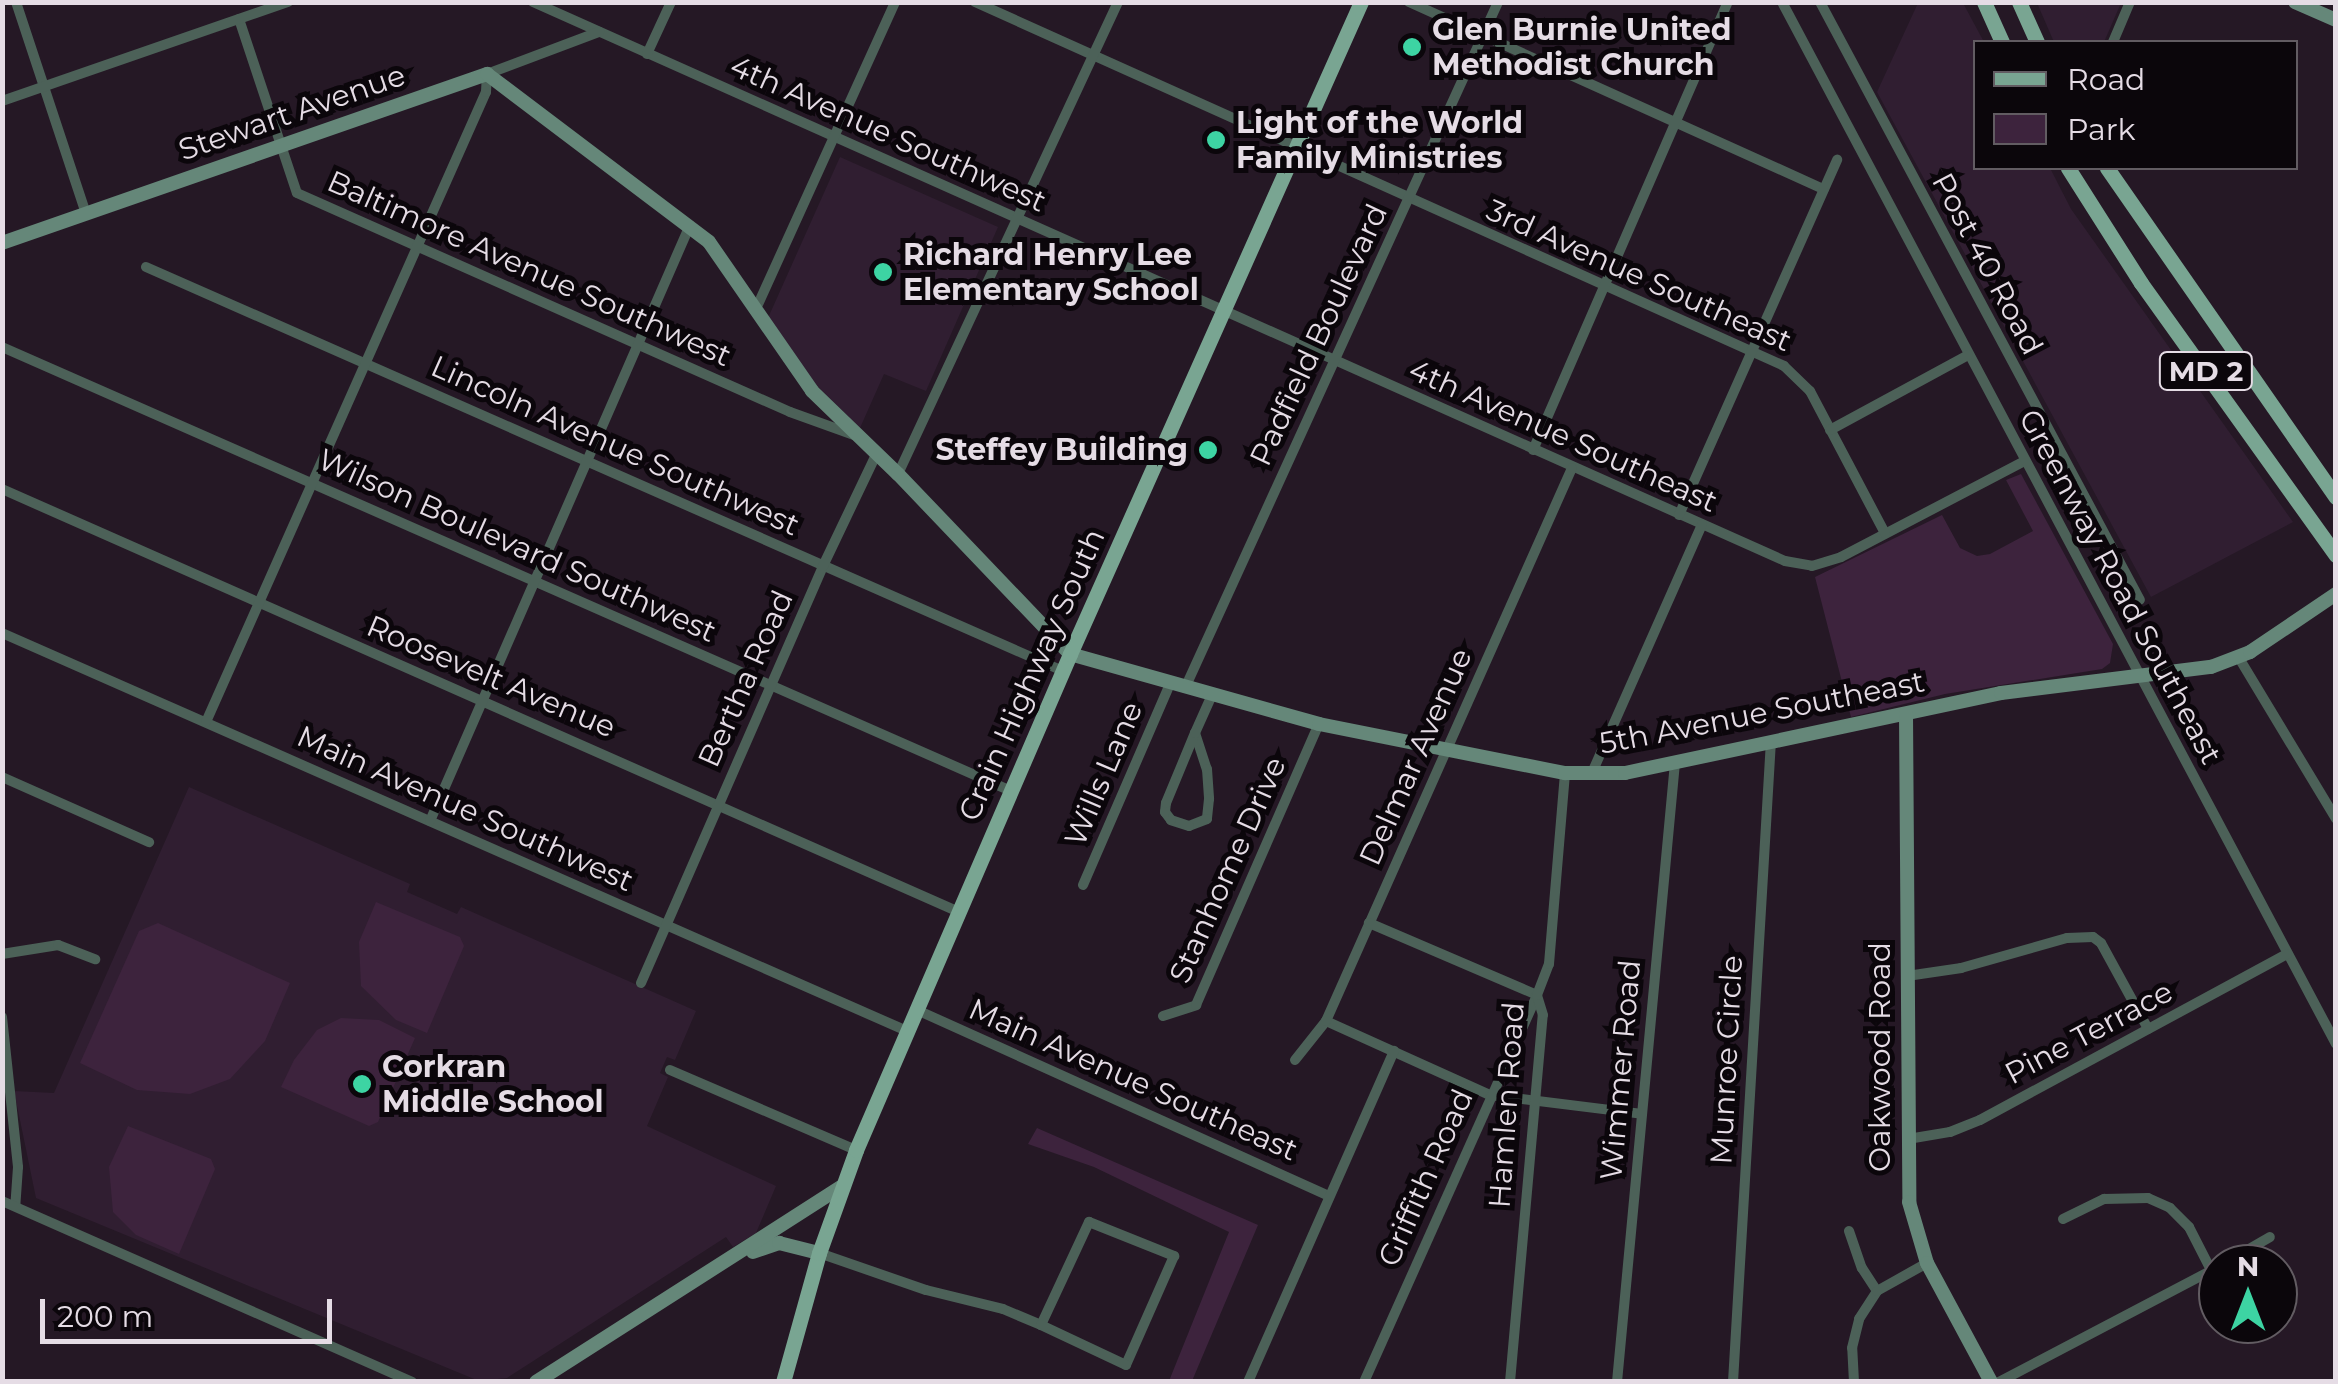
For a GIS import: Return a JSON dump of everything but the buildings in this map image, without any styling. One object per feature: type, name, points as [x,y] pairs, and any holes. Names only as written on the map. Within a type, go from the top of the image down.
[{"type":"main road","name":"Crain Highway South","points":[[783,1382],[841,1187],[856,1150],[1070,654],[1361,2]]},
{"type":"main road","points":[[1984,2],[2001,40]]},
{"type":"main road","points":[[2019,2],[2036,40]]},
{"type":"main road","name":"MD 2","points":[[2069,170],[2150,297],[2336,555]]},
{"type":"main road","name":"MD 2","points":[[2108,170],[2333,486]]},
{"type":"street","points":[[16,2],[86,214]]},
{"type":"street","points":[[2,102],[288,2]]},
{"type":"street","name":"4th Avenue Southwest","points":[[533,2],[1222,312]]},
{"type":"street","points":[[648,54],[671,2]]},
{"type":"street","points":[[755,311],[895,2]]},
{"type":"street","name":"3rd Avenue Southeast","points":[[975,2],[1784,366],[1802,381],[1885,533]]},
{"type":"street","points":[[898,474],[1118,2]]},
{"type":"street","points":[[1409,2],[1824,189]]},
{"type":"street","name":"Padfield Boulevard","points":[[1178,686],[1335,362],[1498,2]]},
{"type":"street","points":[[1533,450],[1728,2]]},
{"type":"street","name":"Greenway Road Southeast","points":[[1782,2],[2336,1044]]},
{"type":"street","name":"Post 40 Road","points":[[1820,2],[2140,600]]},
{"type":"street","points":[[2113,40],[2130,2]]},
{"type":"street","points":[[2296,2],[2336,20]]},
{"type":"street","name":"Baltimore Avenue Southwest","points":[[239,20],[296,193],[790,412],[855,436]]},
{"type":"street","name":"Stewart Avenue","points":[[2,243],[600,32]]},
{"type":"street","points":[[487,74],[690,225],[723,259],[790,365],[1070,654]]},
{"type":"street","points":[[206,722],[486,92],[487,74]]},
{"type":"street","points":[[1680,516],[1837,160]]},
{"type":"street","points":[[430,821],[690,225]]},
{"type":"street","name":"Lincoln Avenue Southwest","points":[[146,268],[1063,671]]},
{"type":"street","name":"4th Avenue Southeast","points":[[1222,312],[1775,558],[1806,566],[1841,557],[2024,461]]},
{"type":"street","name":"Wilson Boulevard Southwest","points":[[2,347],[1011,791]]},
{"type":"street","points":[[1830,430],[1968,355]]},
{"type":"street","name":"Bertha Road","points":[[641,983],[822,566],[876,455]]},
{"type":"street","name":"Delmar Avenue","points":[[1295,1060],[1326,1021],[1572,468]]},
{"type":"street","name":"Roosevelt Avenue","points":[[2,488],[959,912]]},
{"type":"street","points":[[1591,775],[1702,525]]},
{"type":"street","name":"5th Avenue Southeast","points":[[1070,654],[1319,724],[1565,774],[1591,775],[1675,762],[2016,691],[2200,669],[2240,658],[2336,594]]},
{"type":"street","name":"Main Avenue Southwest","points":[[2,632],[908,1031]]},
{"type":"street","points":[[2240,658],[2336,819]]},
{"type":"street","name":"Wills Lane","points":[[1083,884],[1178,686]]},
{"type":"street","points":[[1195,734],[1207,769],[1209,799],[1207,818],[1189,826],[1171,820],[1164,812],[1195,734],[1212,695]]},
{"type":"street","name":"Oakwood Road","points":[[1906,714],[1909,1202],[1927,1263],[1991,1382]]},
{"type":"street","name":"Stanhome Drive","points":[[1163,1016],[1196,1005],[1319,724]]},
{"type":"street","name":"Munroe Circle","points":[[1733,1382],[1771,741]]},
{"type":"street","name":"Wimmer Road","points":[[1617,1382],[1675,762]]},
{"type":"street","name":"Hamlen Road","points":[[1510,1382],[1543,1015],[1537,995],[1549,964],[1565,774]]},
{"type":"street","points":[[2,777],[149,842]]},
{"type":"street","points":[[1369,923],[1537,995]]},
{"type":"street","points":[[1907,976],[1961,968],[2068,938],[2093,936],[2148,1028]]},
{"type":"street","points":[[2,954],[58,945],[95,960]]},
{"type":"street","name":"Pine Terrace","points":[[1908,1139],[1950,1132],[1980,1120],[2288,954]]},
{"type":"street","name":"Griffith Road","points":[[1364,1382],[1537,995]]},
{"type":"street","name":"Main Avenue Southeast","points":[[917,1010],[1328,1196]]},
{"type":"street","points":[[2,1017],[18,1167],[15,1206]]},
{"type":"street","points":[[1326,1021],[1490,1095],[1642,1114]]},
{"type":"street","points":[[1248,1382],[1394,1051]]},
{"type":"street","points":[[670,1070],[856,1150]]},
{"type":"street","points":[[536,1382],[841,1187]]},
{"type":"street","points":[[2063,1218],[2104,1199],[2148,1198],[2170,1208],[2200,1244]]},
{"type":"street","points":[[2,1200],[412,1382]]},
{"type":"street","points":[[729,1261],[779,1244],[820,1254],[926,1290],[1004,1309],[1040,1326],[1126,1365],[1174,1256],[1089,1222],[1040,1326]]},
{"type":"street","points":[[1849,1230],[1862,1268],[1877,1292]]},
{"type":"street","points":[[2258,1244],[2270,1237]]},
{"type":"street","points":[[1854,1382],[1852,1348],[1859,1318],[1877,1292],[1927,1263]]},
{"type":"street","points":[[1999,1382],[2198,1277]]},
{"type":"shaded area","points":[[1918,3],[1963,3],[1983,40],[1973,40],[1973,170],[2051,170],[2071,209],[2293,522],[2151,597],[1877,92]]},
{"type":"shaded area","points":[[2037,3],[2121,3],[2105,40],[2053,40]]},
{"type":"shaded area","name":"Richard Henry Lee Elementary School","points":[[840,157],[998,227],[926,391],[884,374],[860,428],[803,372],[768,318]]},
{"type":"shaded area","name":"Corkran Middle School","points":[[189,787],[410,884],[407,892],[457,914],[461,907],[696,1011],[675,1060],[667,1057],[660,1073],[668,1077],[647,1126],[776,1186],[756,1233],[733,1247],[726,1237],[507,1378],[479,1381],[36,1198],[14,1091],[54,1093]]},
{"type":"green space","points":[[2021,474],[2113,644],[2110,663],[2102,669],[1945,694],[1851,717],[1815,577],[1942,515],[1960,548],[1977,556],[1990,554],[2033,531],[2006,480]]},
{"type":"green space","points":[[376,902],[460,937],[464,946],[427,1033],[396,1020],[361,986],[359,942]]},
{"type":"green space","points":[[158,923],[290,983],[265,1041],[230,1079],[190,1094],[137,1090],[80,1063],[139,931]]},
{"type":"green space","points":[[341,1018],[379,1020],[415,1038],[378,1122],[369,1126],[281,1087],[294,1060],[317,1030]]},
{"type":"green space","points":[[128,1126],[211,1159],[215,1169],[179,1254],[136,1235],[113,1212],[109,1167]]},
{"type":"green space","points":[[1037,1128],[1258,1225],[1192,1381],[1169,1381],[1229,1232],[1094,1167],[1028,1144]]},
{"type":"place","name":"Glen Burnie United Methodist Church","points":[[1412,47]]},
{"type":"place","name":"Light of the World Family Ministries","points":[[1216,140]]},
{"type":"place","name":"Richard Henry Lee Elementary School","points":[[883,272]]},
{"type":"place","name":"Steffey Building","points":[[1208,450]]},
{"type":"place","name":"Corkran Middle School","points":[[362,1084]]}]
